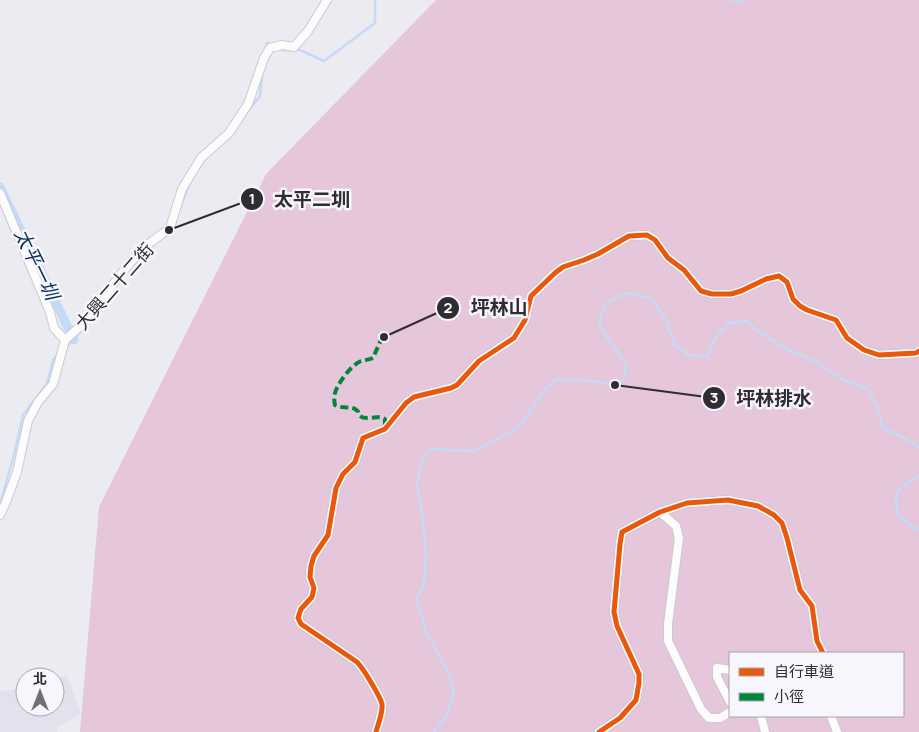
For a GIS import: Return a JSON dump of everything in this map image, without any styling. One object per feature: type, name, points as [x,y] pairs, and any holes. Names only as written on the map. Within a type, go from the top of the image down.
[{"type":"street","name":"大興二十二街","points":[[65,340],[87,320],[120,275],[143,248],[170,228],[182,189],[201,158],[229,133],[248,104],[264,58],[270,48],[282,45],[294,47],[308,31],[327,0]]},
{"type":"street","points":[[0,193],[50,312],[54,328],[65,340],[53,384],[38,402],[28,421],[16,472],[0,514]]},
{"type":"street","points":[[376,732],[382,712],[382,703],[363,668],[301,624],[298,618],[301,609],[312,597],[314,588],[310,577],[310,566],[314,556],[328,535],[336,488],[343,474],[355,462],[363,438],[384,429],[406,403],[414,397],[458,385],[479,361],[514,338],[525,320],[530,296],[563,267],[598,254],[629,236],[647,234],[655,240],[668,258],[684,270],[701,290],[712,294],[731,294],[766,279],[779,276],[787,282],[793,299],[800,306],[836,320],[847,338],[864,350],[879,355],[916,353],[919,351]]},
{"type":"street","points":[[599,732],[620,718],[636,700],[639,682],[639,674],[617,626],[614,612],[622,532],[660,512],[687,503],[728,500],[758,506],[774,514],[782,523],[800,590],[812,606],[817,641],[822,652]]},
{"type":"street","points":[[660,512],[676,526],[679,538],[668,624],[668,641],[701,709],[709,718],[720,718],[729,713]]},
{"type":"street","points":[[729,670],[717,668],[717,677],[729,700]]},
{"type":"street","points":[[761,717],[765,732]]},
{"type":"street","points":[[831,717],[837,732]]},
{"type":"shaded area","points":[[436,0],[919,0],[919,732],[80,732],[99,507],[266,174]]},
{"type":"shaded area","points":[[67,675],[81,714],[57,727],[57,732],[0,732],[0,691],[15,689],[15,717],[65,717],[65,676]]},
{"type":"waterway","points":[[278,48],[283,50],[300,50],[324,61],[375,23],[375,0]]},
{"type":"waterway","points":[[732,0],[742,2]]},
{"type":"waterway","points":[[267,48],[267,43],[273,45]]},
{"type":"waterway","points":[[245,115],[260,96],[264,69]]},
{"type":"waterway","points":[[180,208],[192,178]]},
{"type":"waterway","name":"太平一圳","points":[[0,187],[74,340]]},
{"type":"waterway","points":[[130,269],[154,244]]},
{"type":"waterway","points":[[434,732],[447,715],[454,693],[449,675],[426,631],[417,599],[424,583],[426,556],[417,483],[423,459],[432,449],[474,451],[519,427],[545,389],[556,379],[615,385],[624,379],[626,366],[606,336],[599,321],[606,303],[628,293],[650,298],[665,318],[675,345],[689,355],[707,357],[716,337],[729,323],[746,321],[783,347],[819,363],[843,380],[868,389],[877,407],[883,428],[919,447]]},
{"type":"waterway","name":"太平一圳","points":[[65,348],[83,328]]},
{"type":"waterway","points":[[0,504],[23,415],[47,384],[53,360],[58,355]]},
{"type":"waterway","points":[[919,476],[911,480],[896,493],[897,515],[919,529]]},
{"type":"marked path","points":[[384,337],[373,358],[357,363],[345,375],[335,393],[334,399],[335,405],[355,409],[362,417],[380,417],[385,419],[385,429]]},
{"type":"cycle path","points":[[376,732],[382,704],[363,670],[357,662],[301,624],[298,618],[301,609],[312,597],[314,588],[310,577],[311,566],[314,556],[328,535],[336,488],[343,474],[355,462],[363,438],[385,429],[406,403],[414,397],[457,385],[479,361],[514,338],[525,320],[531,296],[563,267],[598,254],[629,236],[647,235],[655,240],[668,258],[684,270],[701,291],[712,294],[731,294],[766,279],[779,276],[787,282],[793,299],[800,306],[836,320],[847,338],[864,350],[879,355],[916,353],[919,351]]},
{"type":"cycle path","points":[[599,732],[620,718],[636,700],[639,683],[639,674],[617,626],[614,612],[622,532],[660,512],[687,503],[728,500],[758,506],[774,515],[782,523],[800,590],[812,606],[817,641],[822,652]]},
{"type":"place","name":"太平二圳","points":[[169,230]]},
{"type":"place","name":"坪林山","points":[[384,337]]},
{"type":"place","name":"坪林排水","points":[[615,385]]}]
